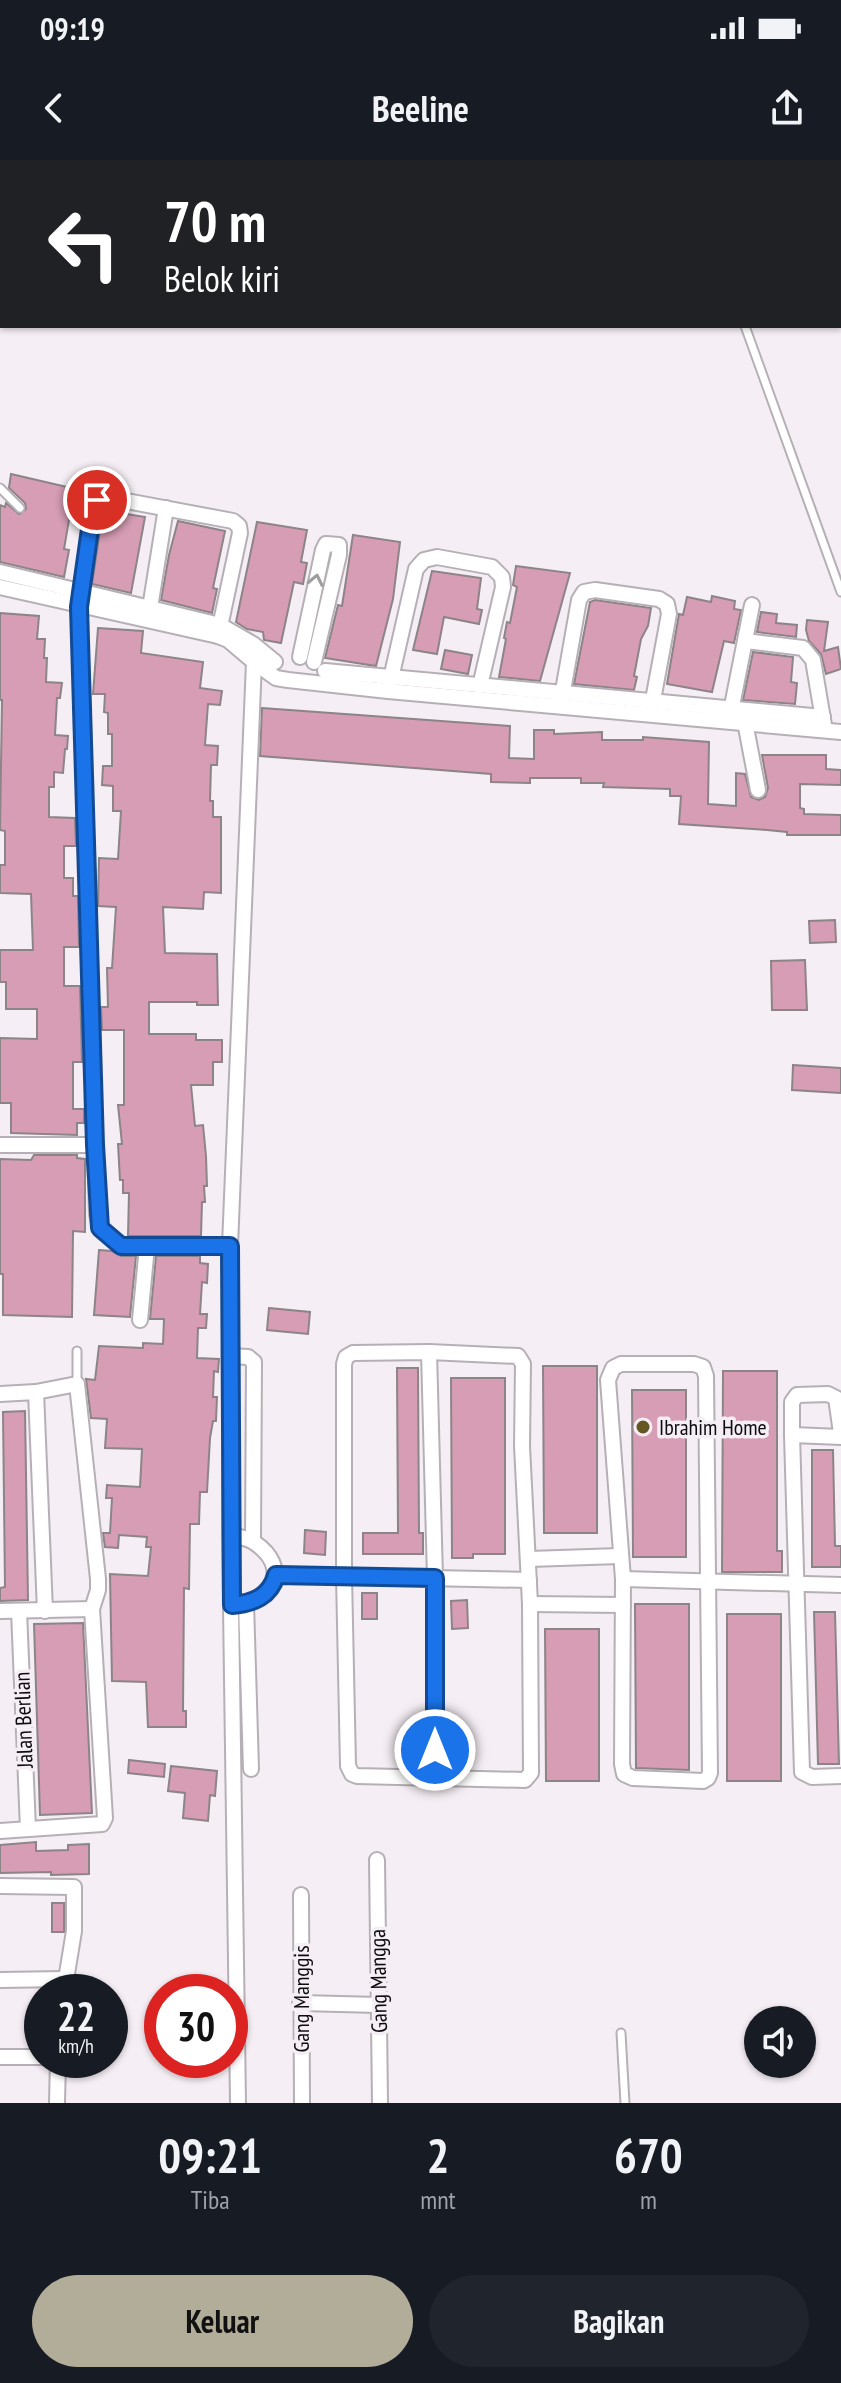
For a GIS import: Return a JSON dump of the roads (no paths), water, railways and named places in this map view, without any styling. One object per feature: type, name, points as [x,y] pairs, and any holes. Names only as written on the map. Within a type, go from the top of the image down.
[{"type":"street","points":[[219,630],[239,526],[233,521],[166,508],[105,497],[97,500],[93,508],[80,600],[100,1228],[121,1246],[230,1246]]},
{"type":"street","points":[[150,608],[166,508]]},
{"type":"street","points":[[300,657],[323,550],[326,544],[334,543],[339,545],[339,555],[323,673]]},
{"type":"street","points":[[390,685],[416,569],[424,560],[437,557],[492,567],[502,577],[503,587],[480,686]]},
{"type":"street","points":[[0,572],[80,600],[219,630]]},
{"type":"street","points":[[0,587],[150,608],[219,630],[228,640],[265,665],[276,678],[323,673],[390,685],[824,723],[841,732]]},
{"type":"street","points":[[561,700],[579,600],[584,592],[595,590],[659,599],[667,604],[669,614],[653,700]]},
{"type":"street","points":[[730,714],[752,605]]},
{"type":"street","points":[[746,641],[803,648],[809,653],[813,660],[824,723]]},
{"type":"street","points":[[265,665],[300,657],[323,673]]},
{"type":"street","points":[[251,1769],[239,1604],[230,1535],[230,1246],[265,665]]},
{"type":"street","points":[[390,685],[480,686],[561,700],[653,700],[730,714],[745,722],[824,723]]},
{"type":"street","points":[[745,722],[758,790]]},
{"type":"street","points":[[0,1145],[95,1145]]},
{"type":"street","points":[[140,1320],[147,1246]]},
{"type":"street","points":[[429,1352],[436,1778]]},
{"type":"street","points":[[429,1352],[518,1356],[523,1364],[522,1446],[529,1559],[529,1778],[352,1774],[348,1766],[344,1576],[346,1357],[353,1353],[429,1352]]},
{"type":"street","points":[[230,1356],[248,1357],[254,1362],[253,1541]]},
{"type":"street","points":[[621,1364],[694,1364],[703,1367],[706,1376],[710,1773],[703,1781],[633,1778],[624,1774],[623,1579],[620,1556],[608,1380],[613,1368],[621,1364]]},
{"type":"street","points":[[0,1394],[36,1392],[77,1384],[98,1579],[92,1609],[105,1822],[0,1831]]},
{"type":"street","points":[[36,1392],[45,1611]]},
{"type":"street","points":[[792,1435],[841,1435],[836,1398],[828,1394],[797,1395],[792,1402],[792,1435],[802,1772],[812,1777],[841,1776]]},
{"type":"street","points":[[230,1535],[253,1541],[267,1554],[276,1575],[263,1597],[239,1604]]},
{"type":"street","points":[[529,1559],[620,1556]]},
{"type":"street","points":[[276,1575],[529,1580]]},
{"type":"street","points":[[623,1579],[841,1585]]},
{"type":"street","points":[[238,2103],[239,1604]]},
{"type":"street","points":[[530,1604],[623,1605]]},
{"type":"street","points":[[0,1611],[92,1609]]},
{"type":"street","name":"Jalan Berlian","points":[[19,1611],[28,1829]]},
{"type":"street","name":"Gang Mangga","points":[[377,1860],[380,2103]]},
{"type":"street","points":[[0,1886],[74,1887],[74,1931],[67,1974]]},
{"type":"street","name":"Gang Manggis","points":[[301,1895],[302,2103]]},
{"type":"street","points":[[0,1980],[24,1982]]},
{"type":"street","points":[[300,2003],[379,2005]]},
{"type":"street","points":[[0,2057],[24,2057]]},
{"type":"street","points":[[57,2103],[58,2078]]},
{"type":"lane","points":[[746,328],[841,592]]},
{"type":"lane","points":[[0,488],[20,508]]},
{"type":"lane","points":[[77,1351],[77,1384]]},
{"type":"lane","points":[[621,2033],[625,2103]]},
{"type":"place","name":"Ibrahim Home","points":[[643,1427]]}]
